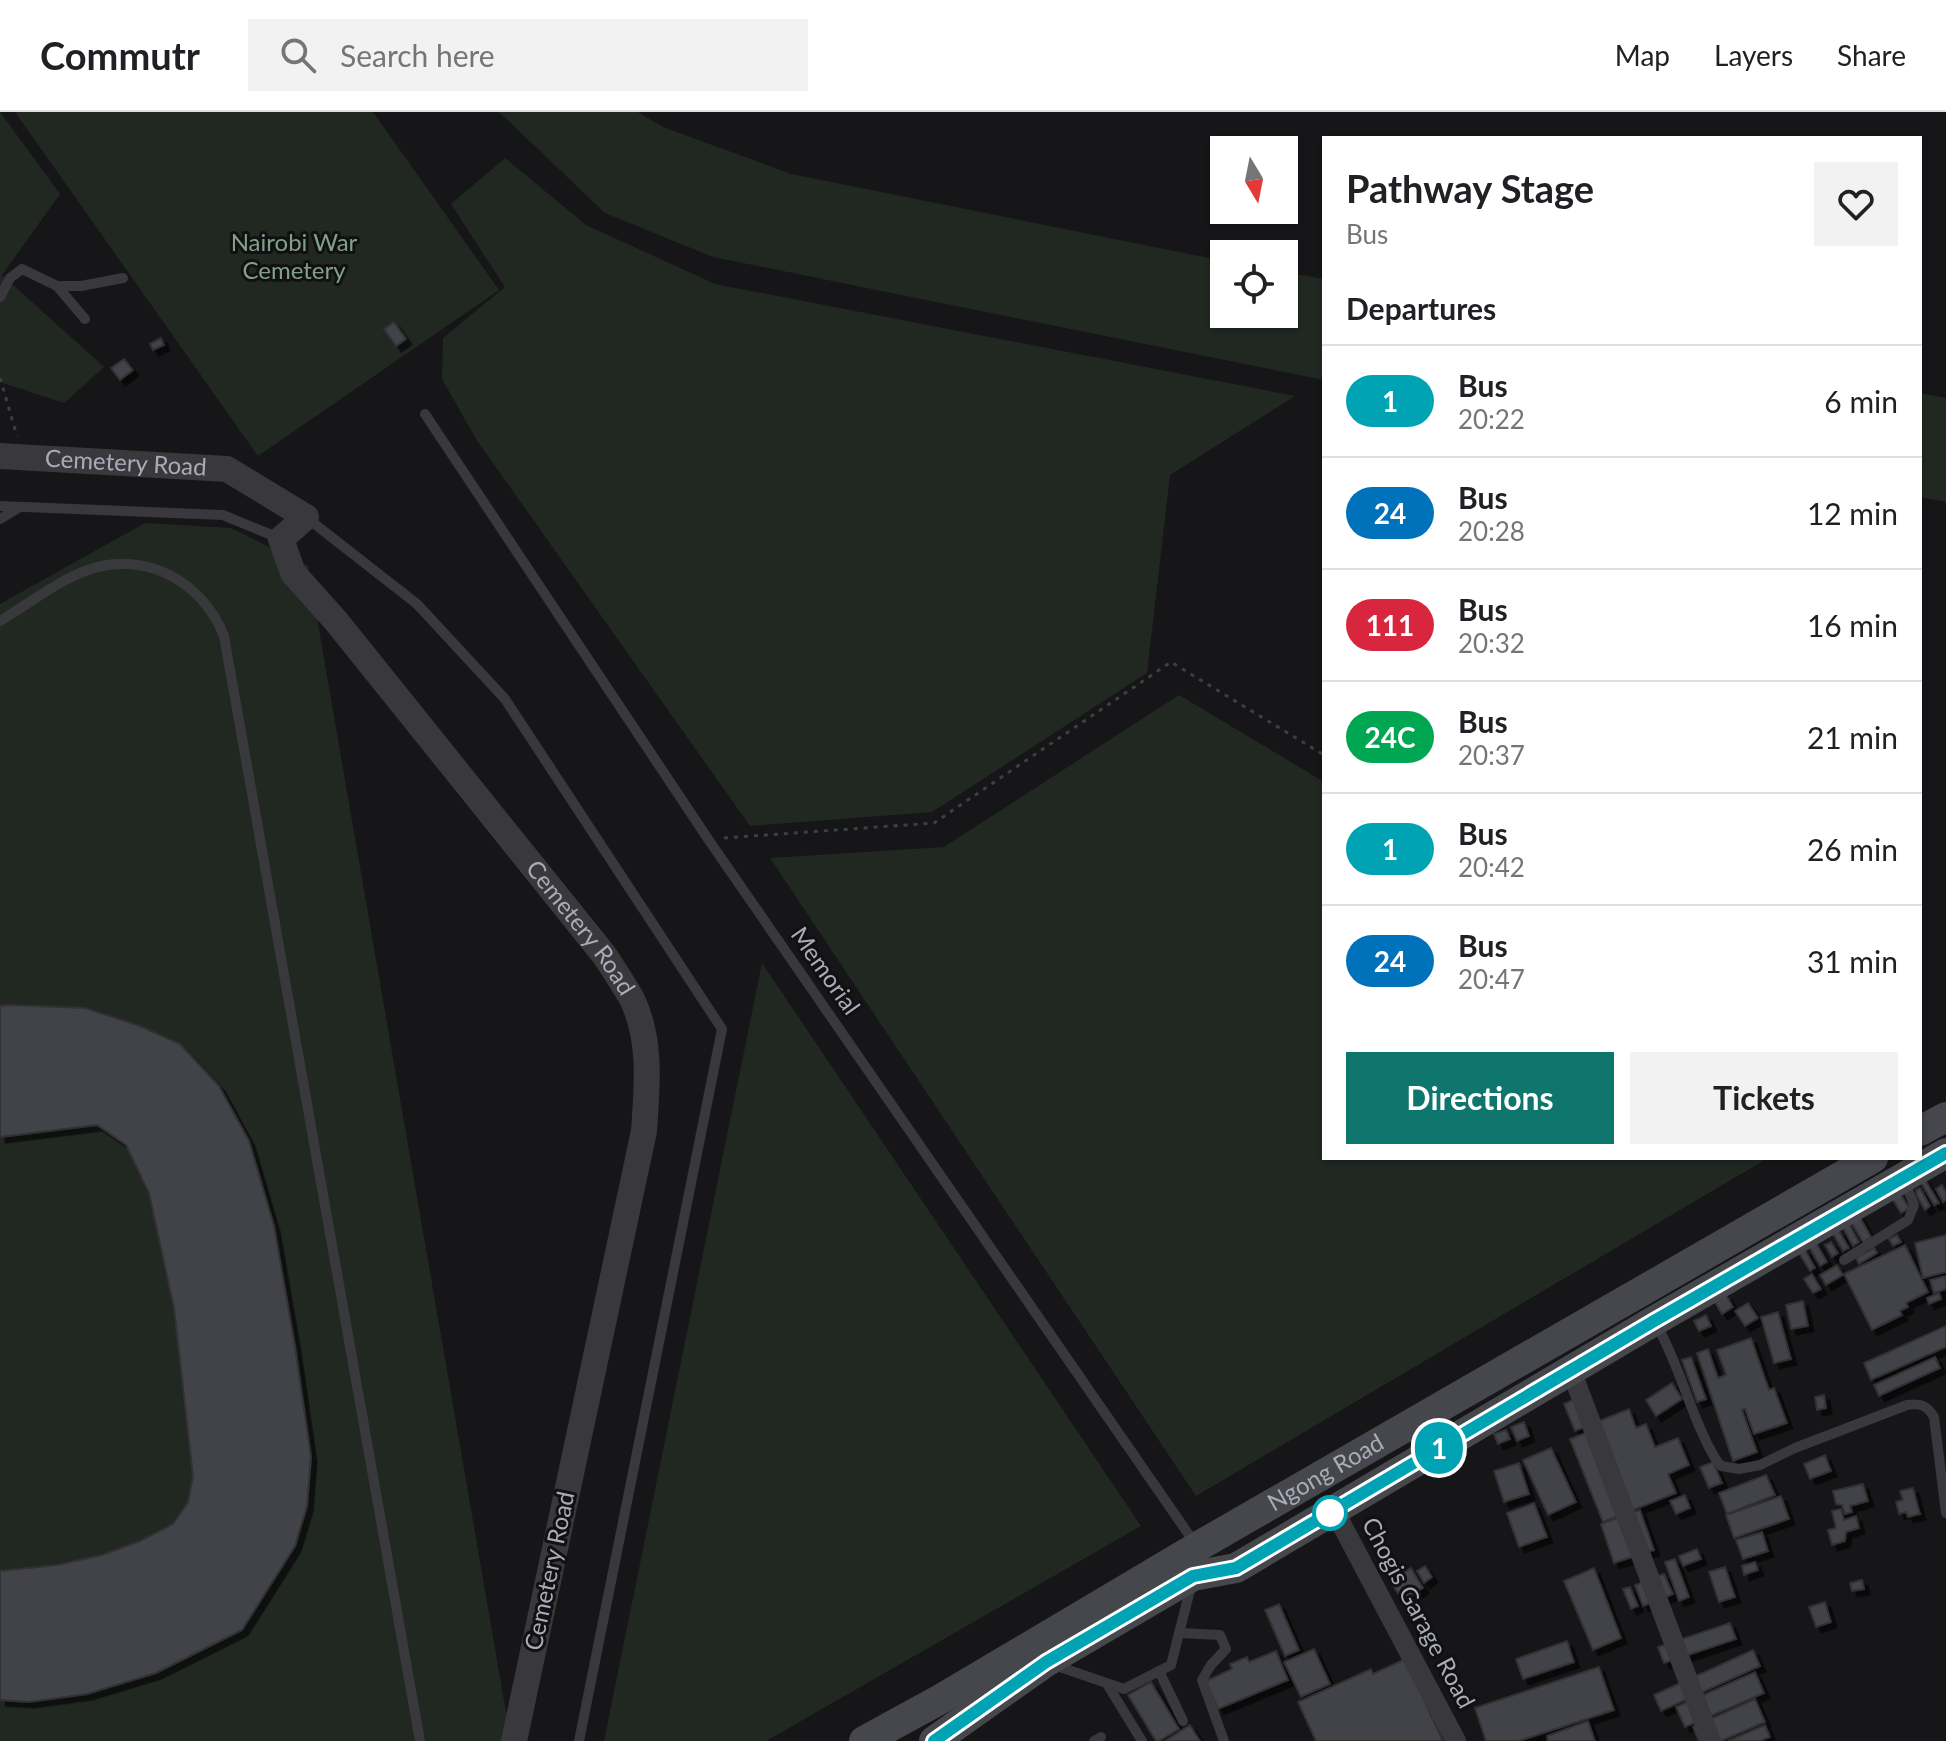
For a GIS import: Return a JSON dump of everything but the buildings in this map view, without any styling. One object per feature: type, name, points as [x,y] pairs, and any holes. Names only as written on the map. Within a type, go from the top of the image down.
[{"type":"main road","points":[[1922,1130],[1946,1117]]},
{"type":"main road","name":"Ngong Road","points":[[934,1741],[1195,1561],[1236,1568],[1946,1153]]},
{"type":"main road","name":"Ngong Road","points":[[864,1741],[1195,1561],[1870,1160]]},
{"type":"street","name":"Cemetery Road","points":[[12,456],[227,469],[306,517]]},
{"type":"street","points":[[281,539],[306,517]]},
{"type":"street","name":"Cemetery Road","points":[[281,539],[293,573],[336,621],[605,956],[633,1001],[649,1065],[644,1131],[514,1741]]},
{"type":"street","points":[[1571,1370],[1711,1741]]},
{"type":"street","name":"Chogis Garage Road","points":[[1334,1510],[1456,1741]]},
{"type":"lane","points":[[0,297],[10,278],[22,269],[57,286],[85,319]]},
{"type":"lane","points":[[57,286],[81,286],[123,278]]},
{"type":"lane","name":"Memorial","points":[[425,414],[1195,1561]]},
{"type":"lane","points":[[0,506],[223,515],[281,539]]},
{"type":"lane","points":[[0,519],[22,506]]},
{"type":"lane","points":[[306,517],[417,604],[505,699],[722,1029],[579,1741]]},
{"type":"lane","points":[[0,621],[84,571],[129,565],[167,572],[189,586],[216,617],[224,636],[420,1741]]},
{"type":"lane","points":[[1844,1260],[1908,1220],[1914,1205],[1903,1178]]},
{"type":"lane","points":[[1654,1321],[1670,1347],[1685,1393],[1721,1466],[1739,1469],[1760,1465],[1823,1437],[1918,1403],[1928,1408],[1934,1417],[1946,1513]]},
{"type":"lane","points":[[1046,1662],[1124,1689],[1171,1665],[1195,1561]]},
{"type":"lane","points":[[1179,1633],[1220,1635],[1226,1649],[1202,1680],[1224,1741]]},
{"type":"lane","points":[[1159,1671],[1183,1721]]},
{"type":"lane","points":[[1107,1684],[1142,1741]]},
{"type":"path","points":[[0,378],[12,456]]},
{"type":"path","points":[[708,839],[934,823],[1171,662],[1322,754]]},
{"type":"green space","points":[[0,112],[60,194],[2,275],[104,367],[64,403],[0,382]]},
{"type":"green space","name":"Nairobi War Cemetery","points":[[15,112],[373,112],[499,290],[258,456]]},
{"type":"green space","points":[[499,112],[638,112],[663,127],[791,174],[1210,258],[1210,328],[1298,328],[1298,274],[1322,279],[1322,380],[713,257],[605,213]]},
{"type":"green space","points":[[505,158],[586,225],[715,284],[1295,396],[1170,475],[1147,673],[932,812],[750,826],[476,439],[442,379],[443,338],[505,287],[451,204]]},
{"type":"green space","points":[[1922,393],[1946,398],[1946,502],[1922,497]]},
{"type":"green space","points":[[145,523],[231,528],[308,566],[511,1741],[0,1741],[0,604]]},
{"type":"green space","points":[[1179,695],[1322,781],[1322,1160],[1765,1160],[1196,1496],[770,858],[944,847]]},
{"type":"green space","points":[[762,963],[1141,1526],[766,1741],[604,1741]]},
{"type":"bus line","name":"1","points":[[934,1741],[1046,1662],[1193,1576],[1236,1568],[1946,1153]]}]
